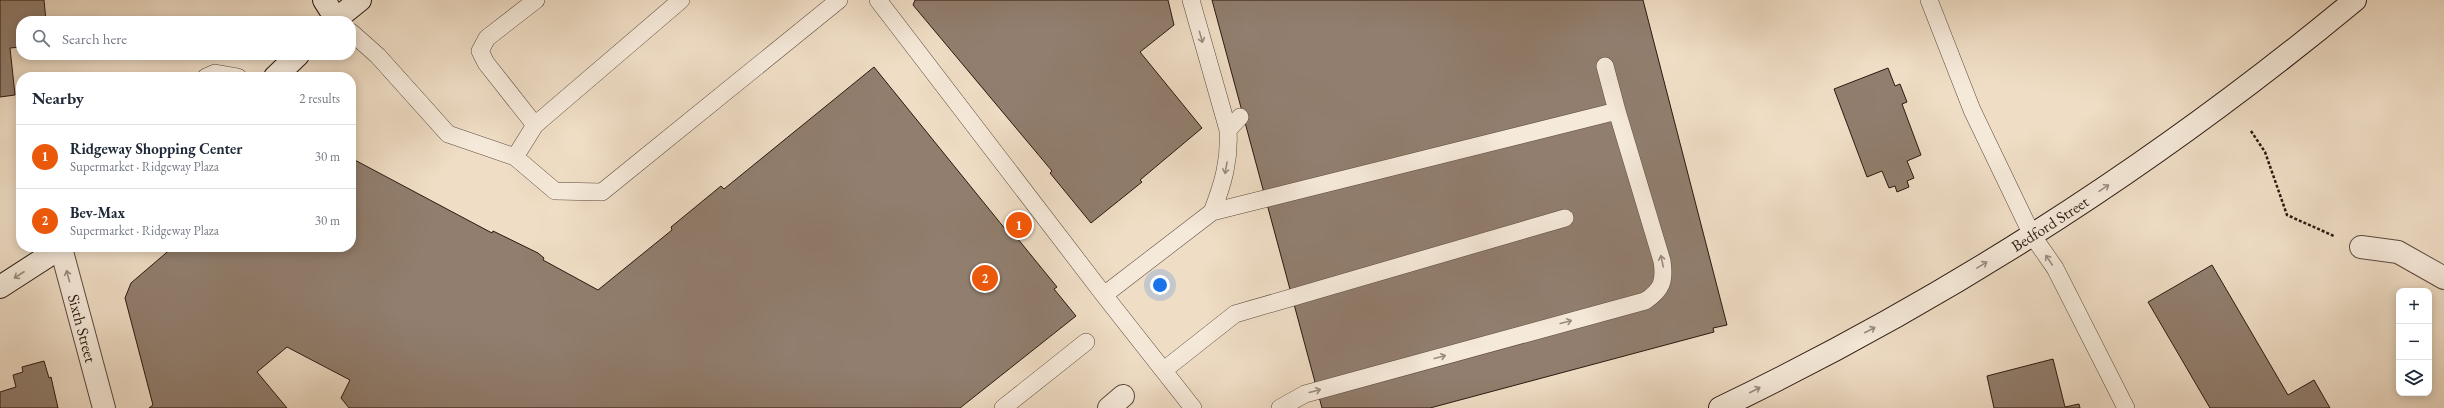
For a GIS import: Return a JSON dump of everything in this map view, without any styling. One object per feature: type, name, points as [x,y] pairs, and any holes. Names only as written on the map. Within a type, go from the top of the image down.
[{"type":"main road","points":[[324,0],[335,16]]},
{"type":"main road","points":[[346,16],[360,0]]},
{"type":"main road","name":"Bedford Street","points":[[1721,408],[1888,321],[2032,235],[2133,168],[2241,89],[2355,0]]},
{"type":"main road","points":[[280,72],[293,60]]},
{"type":"main road","points":[[2360,247],[2398,252],[2444,278]]},
{"type":"main road","points":[[0,287],[56,252]]},
{"type":"main road","name":"Sixth Street","points":[[63,252],[104,408]]},
{"type":"lane","points":[[535,125],[486,63],[480,51],[487,38],[536,0]]},
{"type":"lane","points":[[515,157],[535,125],[681,0]]},
{"type":"lane","points":[[356,37],[378,56],[448,134],[515,157],[555,191],[602,192],[839,0]]},
{"type":"lane","points":[[878,0],[1104,295],[1193,408]]},
{"type":"lane","points":[[1191,0],[1228,130],[1229,151],[1224,182],[1212,212]]},
{"type":"lane","points":[[1929,0],[1972,110],[2032,235],[2064,287],[2126,408]]},
{"type":"lane","points":[[1280,408],[1305,394],[1645,301],[1655,294],[1664,277],[1662,261],[1605,66]]},
{"type":"lane","points":[[1104,295],[1212,212],[1617,111]]},
{"type":"lane","points":[[1228,130],[1240,117]]},
{"type":"lane","points":[[1164,370],[1235,314],[1565,218]]},
{"type":"lane","points":[[1003,408],[1086,342]]},
{"type":"path","points":[[2251,131],[2265,152],[2287,215],[2360,247]]},
{"type":"building","points":[[0,0],[44,0],[46,16],[16,16],[16,47],[10,48],[15,95],[0,97]]},
{"type":"building","points":[[915,0],[1168,0],[1174,25],[1140,52],[1202,128],[1140,180],[1142,182],[1091,223],[1050,173],[1052,171],[913,5]]},
{"type":"building","points":[[1212,0],[1643,0],[1727,325],[1713,328],[1714,332],[1430,408],[1322,408]]},
{"type":"building","points":[[874,67],[1010,235],[1013,233],[1057,287],[1054,289],[1076,316],[960,408],[349,408],[341,398],[350,380],[287,347],[257,372],[287,408],[149,408],[153,405],[125,298],[131,283],[167,252],[356,252],[356,161],[492,233],[493,231],[538,253],[544,258],[543,260],[598,290],[672,230],[671,227],[721,186],[724,189]]},
{"type":"building","points":[[1888,68],[1895,86],[1900,84],[1907,102],[1902,104],[1921,155],[1907,161],[1914,178],[1907,181],[1909,187],[1897,192],[1895,186],[1889,188],[1882,171],[1867,177],[1834,89]]},
{"type":"building","points":[[2212,265],[2288,395],[2314,380],[2330,408],[2210,408],[2148,302]]},
{"type":"building","points":[[2053,359],[2065,407],[2079,404],[2080,408],[1994,408],[1987,376]]},
{"type":"building","points":[[44,361],[49,378],[51,377],[58,408],[0,408],[0,392],[16,387],[13,375],[23,372],[22,367]]},
{"type":"place","name":"Ridgeway Shopping Center","points":[[1019,225]]},
{"type":"place","name":"Bev-Max","points":[[985,278]]}]
